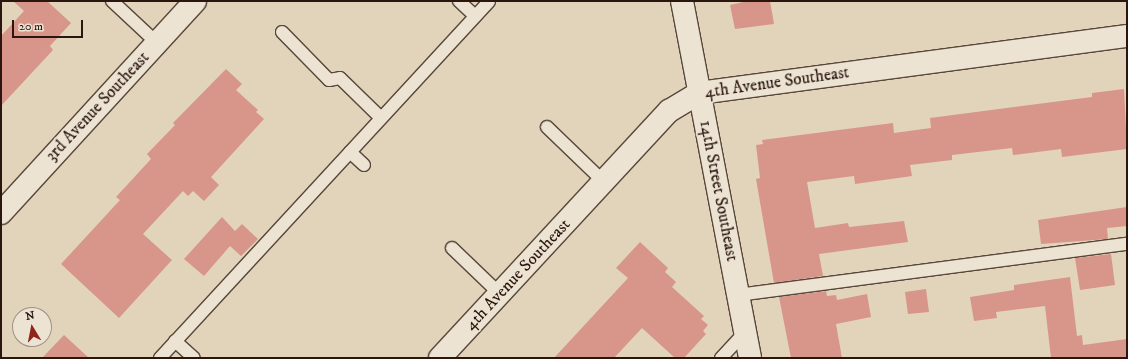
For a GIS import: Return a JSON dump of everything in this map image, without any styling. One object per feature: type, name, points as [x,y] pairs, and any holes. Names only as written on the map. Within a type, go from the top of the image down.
[{"type":"street","name":"3rd Avenue Southeast","points":[[1,213],[196,1]]},
{"type":"street","name":"14th Street Southeast","points":[[682,1],[750,358]]},
{"type":"street","name":"4th Avenue Southeast","points":[[440,358],[669,111],[699,93],[1127,36]]},
{"type":"lane","points":[[112,1],[157,43]]},
{"type":"lane","points":[[459,1],[475,16]]},
{"type":"lane","points":[[160,358],[350,152],[380,117],[489,1]]},
{"type":"lane","points":[[282,32],[329,80],[340,78],[380,117]]},
{"type":"lane","points":[[547,126],[604,182]]},
{"type":"lane","points":[[350,152],[364,165]]},
{"type":"lane","points":[[738,295],[1127,244]]},
{"type":"lane","points":[[452,248],[500,294]]},
{"type":"lane","points":[[721,358],[745,332]]},
{"type":"lane","points":[[175,341],[194,358]]},
{"type":"building","points":[[13,1],[47,1],[71,23],[50,46],[53,50],[1,106],[1,36],[24,11]]},
{"type":"building","points":[[748,1],[770,1],[774,24],[735,29],[730,5]]},
{"type":"building","points":[[226,69],[242,84],[236,90],[258,110],[256,112],[264,119],[211,177],[219,185],[204,201],[193,191],[188,196],[183,191],[143,234],[172,260],[119,318],[61,264],[120,200],[116,197],[151,159],[147,154],[175,125],[173,123]]},
{"type":"building","points":[[1124,89],[1127,149],[1062,157],[1061,149],[1013,155],[1012,148],[952,155],[952,160],[910,165],[912,176],[855,184],[854,176],[807,182],[815,228],[848,223],[849,227],[904,221],[908,242],[819,254],[823,276],[774,283],[756,179],[760,178],[756,145],[763,144],[762,140],[893,123],[894,133],[931,128],[930,118],[1092,97],[1092,93]]},
{"type":"building","points":[[1127,207],[1127,226],[1107,228],[1108,239],[1041,244],[1038,220]]},
{"type":"building","points":[[222,217],[235,231],[242,224],[258,239],[241,256],[230,246],[204,276],[184,259]]},
{"type":"building","points":[[640,242],[668,268],[665,272],[676,282],[672,287],[704,316],[701,319],[708,325],[703,331],[706,334],[684,358],[675,358],[642,328],[614,358],[554,358],[628,278],[616,268]]},
{"type":"building","points":[[1111,254],[1115,285],[1080,290],[1075,258]]},
{"type":"building","points":[[1070,277],[1077,336],[1082,335],[1083,345],[1127,339],[1127,358],[1051,358],[1045,306],[996,312],[997,318],[974,321],[970,297],[1014,290],[1014,285]]},
{"type":"building","points":[[926,289],[929,312],[908,314],[905,292]]},
{"type":"building","points":[[826,291],[827,296],[836,295],[837,300],[867,294],[871,317],[836,324],[842,358],[791,358],[779,297]]},
{"type":"building","points":[[64,335],[89,358],[42,358]]}]
